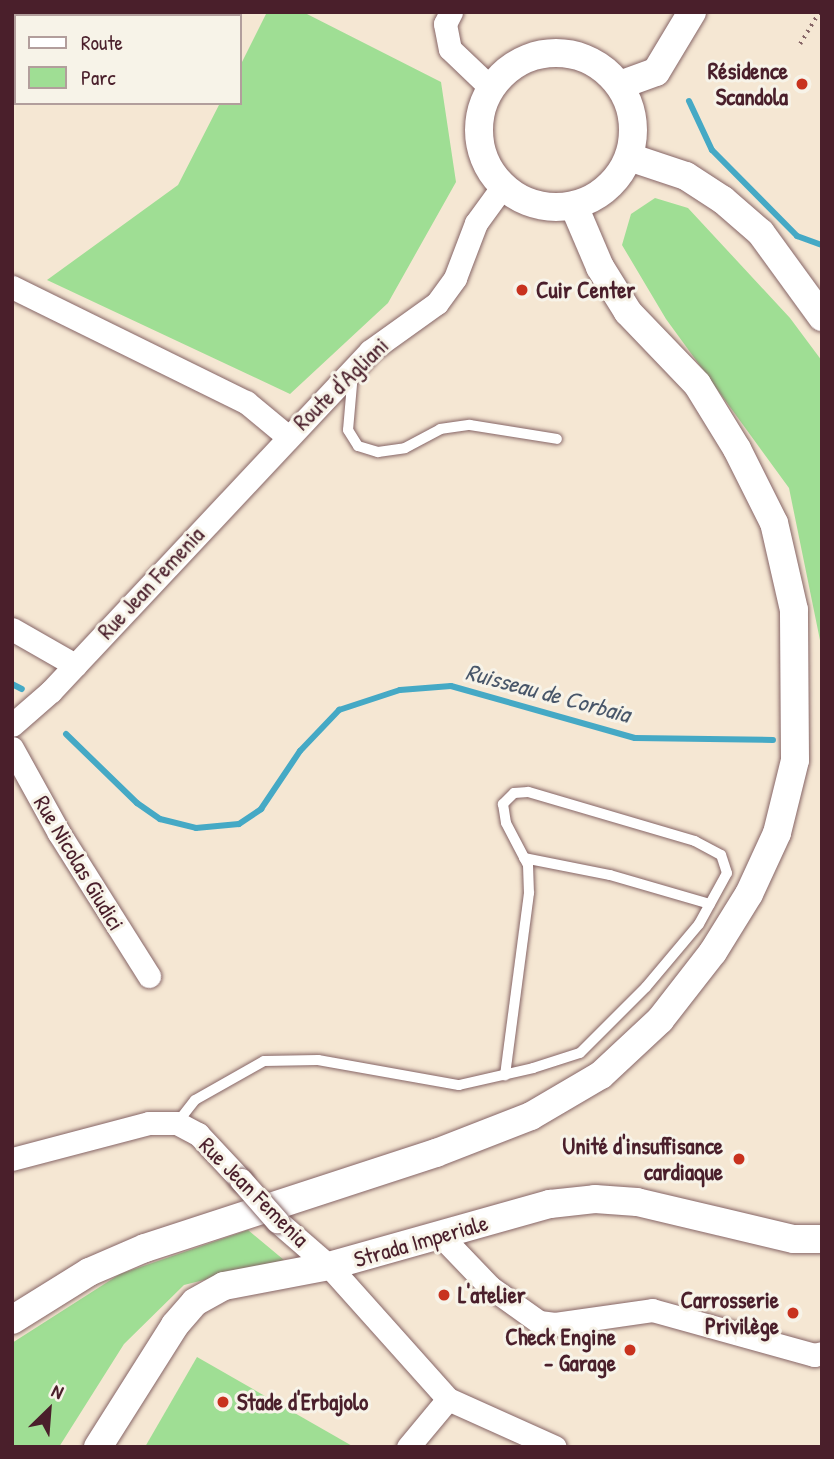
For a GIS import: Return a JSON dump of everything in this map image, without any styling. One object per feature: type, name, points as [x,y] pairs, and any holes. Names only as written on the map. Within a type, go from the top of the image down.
[{"type":"street","points":[[451,12],[445,24],[450,48],[491,88]]},
{"type":"street","points":[[620,85],[656,72],[692,12]]},
{"type":"street","points":[[554,53],[591,62],[620,85],[631,108],[634,132],[629,157],[607,187],[573,206],[548,207],[524,200],[503,186],[487,165],[480,139],[481,113],[491,88],[508,70],[530,57],[554,53]]},
{"type":"street","points":[[629,157],[686,176],[723,200],[761,233],[822,317]]},
{"type":"street","name":"Route d'Agliani","points":[[12,287],[246,402],[286,436],[354,367],[437,303],[455,278],[476,223],[503,186]]},
{"type":"street","points":[[12,1320],[89,1272],[145,1248],[436,1153],[531,1116],[600,1075],[660,1020],[713,952],[749,894],[777,833],[795,760],[794,610],[775,523],[737,449],[697,384],[628,312],[607,279],[573,206]]},
{"type":"street","name":"Rue Jean Femenia","points":[[12,725],[75,665],[286,436]]},
{"type":"street","points":[[12,629],[75,665]]},
{"type":"street","name":"Rue Nicolas Giudici","points":[[12,748],[59,833],[149,976]]},
{"type":"street","name":"Rue Jean Femenia","points":[[12,1159],[149,1123],[177,1123],[198,1134],[277,1220],[329,1266],[447,1399]]},
{"type":"street","name":"Strada Imperiale","points":[[99,1447],[175,1325],[195,1302],[224,1286],[329,1266],[550,1204],[594,1199],[637,1202],[794,1239],[822,1238]]},
{"type":"street","points":[[441,1236],[490,1287],[539,1322],[555,1324],[652,1310],[783,1347],[822,1353]]},
{"type":"street","points":[[408,1447],[447,1399],[555,1447]]},
{"type":"lane","points":[[354,367],[348,429],[358,446],[378,453],[405,448],[440,429],[470,425],[557,439]]},
{"type":"lane","points":[[177,1123],[195,1100],[264,1061],[318,1060],[459,1085],[505,1074],[580,1053],[646,987],[710,905],[727,873],[721,855],[695,841],[528,792],[514,793],[503,804],[506,823],[524,858],[529,893],[505,1074]]},
{"type":"lane","points":[[524,858],[610,876],[710,905]]},
{"type":"path","points":[[800,44],[819,12]]},
{"type":"green space","points":[[267,12],[303,12],[441,82],[456,182],[388,303],[290,394],[47,280],[178,185],[219,105],[242,105],[242,62]]},
{"type":"green space","points":[[655,198],[688,208],[790,318],[822,361],[822,650],[789,488],[666,319],[622,245],[631,214]]},
{"type":"green space","points":[[248,1230],[284,1260],[184,1285],[124,1344],[59,1447],[12,1447],[12,1343],[120,1274]]},
{"type":"green space","name":"Stade d'Erbajolo","points":[[197,1357],[354,1447],[145,1447]]},
{"type":"waterway","points":[[689,101],[712,150],[797,236],[822,245]]},
{"type":"waterway","name":"Ruisseau de Corbaia","points":[[12,684],[22,689]]},
{"type":"waterway","name":"Ruisseau de Corbaia","points":[[66,734],[137,803],[160,819],[196,828],[239,824],[261,809],[300,751],[339,710],[400,690],[451,686],[635,738],[773,740]]},
{"type":"place","name":"Résidence Scandola","points":[[802,84]]},
{"type":"place","name":"Cuir Center","points":[[522,290]]},
{"type":"place","name":"Unité d'insuffisance cardiaque","points":[[739,1159]]},
{"type":"place","name":"L'atelier","points":[[444,1295]]},
{"type":"place","name":"Carrosserie Privilège","points":[[793,1313]]},
{"type":"place","name":"Check Engine - Garage","points":[[630,1350]]},
{"type":"place","name":"Stade d'Erbajolo","points":[[223,1402]]}]
